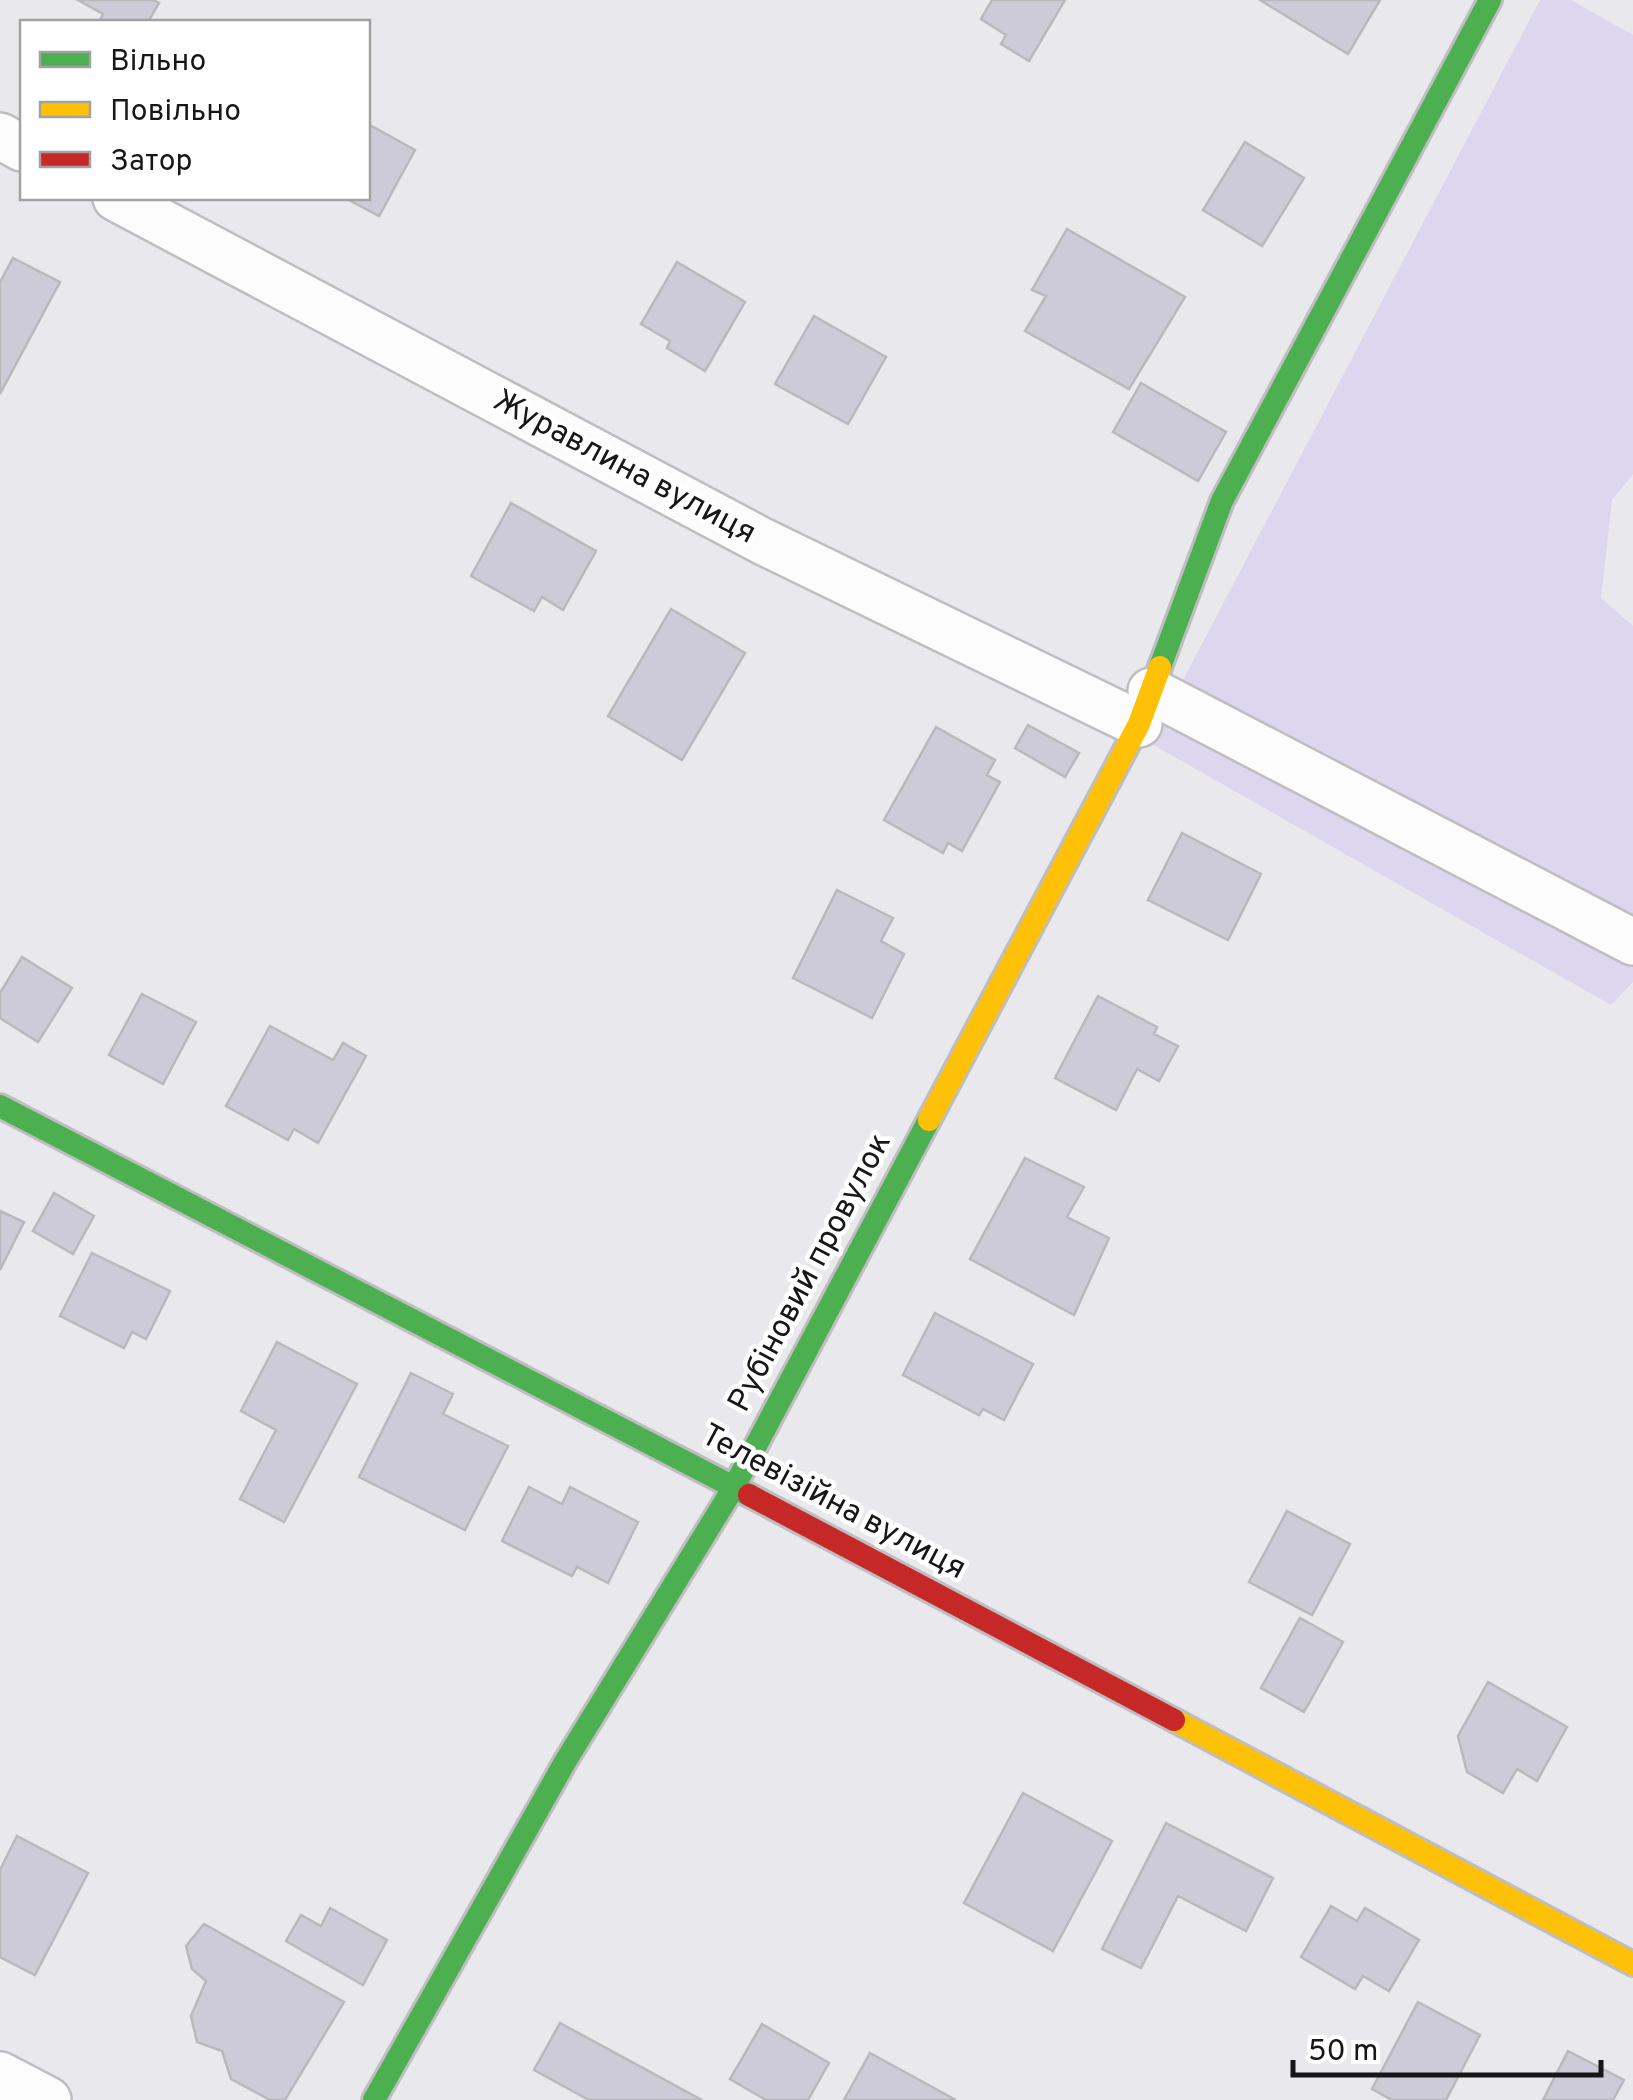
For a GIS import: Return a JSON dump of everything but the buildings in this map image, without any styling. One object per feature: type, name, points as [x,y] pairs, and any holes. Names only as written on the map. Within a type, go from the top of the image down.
[{"type":"street","name":"Рубіновий провулок","points":[[374,2100],[565,1762],[734,1487],[1145,707],[1222,501],[1490,0]]},
{"type":"street","name":"Журавлина вулиця","points":[[120,200],[762,541],[1145,707],[1633,942]]},
{"type":"street","name":"Телевізійна вулиця","points":[[0,1106],[734,1487],[1633,1964]]},
{"type":"street","points":[[0,2075],[48,2100]]},
{"type":"shaded area","points":[[1540,0],[1571,0],[1633,35],[1633,474],[1612,500],[1601,598],[1633,626],[1633,982],[1611,1005],[1150,743]]},
{"type":"traffic: fast","points":[[1160,667],[1222,501],[1490,0]]},
{"type":"traffic: fast","points":[[0,1106],[749,1495]]},
{"type":"traffic: fast","points":[[374,2100],[565,1762],[734,1487],[929,1120]]},
{"type":"traffic: slow","points":[[929,1120],[1139,724],[1160,667]]},
{"type":"traffic: slow","points":[[1174,1720],[1633,1964]]},
{"type":"traffic: jam","points":[[749,1495],[1174,1720]]}]
